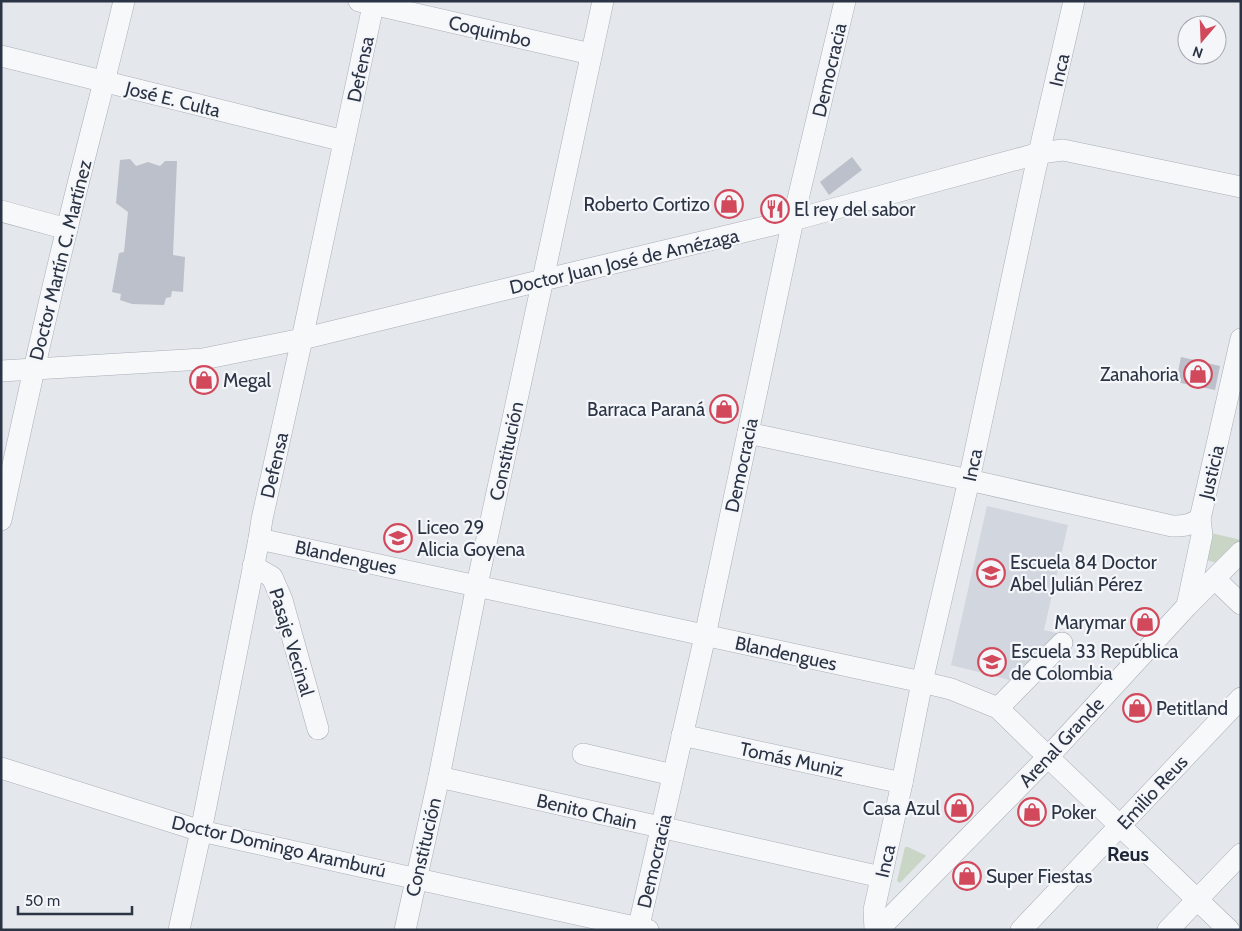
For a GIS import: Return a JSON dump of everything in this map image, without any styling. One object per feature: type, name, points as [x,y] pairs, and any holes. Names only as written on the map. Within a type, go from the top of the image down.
[{"type":"street","name":"Doctor Martín C. Martínez","points":[[1,520],[67,229],[124,1]]},
{"type":"street","name":"Constitución","points":[[405,930],[603,1]]},
{"type":"street","name":"Democracia","points":[[642,929],[673,775],[705,636],[793,220],[845,1]]},
{"type":"street","name":"Inca","points":[[877,930],[874,910],[922,682],[969,480],[1032,184],[1074,1]]},
{"type":"street","name":"Coquimbo","points":[[369,2],[591,54]]},
{"type":"street","name":"Defensa","points":[[179,930],[201,831],[262,519],[344,141],[369,2]]},
{"type":"street","name":"José E. Culta","points":[[1,56],[344,141]]},
{"type":"street","name":"Doctor Juan José de Amézaga","points":[[1,371],[203,359],[302,339],[793,220],[1040,153],[1063,150],[1241,187]]},
{"type":"street","points":[[1,211],[67,229]]},
{"type":"street","name":"Justicia","points":[[1187,606],[1202,535],[1200,519],[1235,396],[1241,338]]},
{"type":"street","points":[[748,433],[1172,526],[1185,526],[1200,519]]},
{"type":"street","name":"Blandengues","points":[[259,539],[951,689],[998,708],[1229,930]]},
{"type":"street","name":"Arenal Grande","points":[[877,930],[1048,757],[1187,606],[1241,552]]},
{"type":"street","name":"Pasaje Vecinal","points":[[253,566],[272,577],[282,600],[318,729]]},
{"type":"street","points":[[1215,579],[1241,604]]},
{"type":"street","points":[[998,708],[1062,643]]},
{"type":"street","name":"Emilio Reus","points":[[1021,930],[1241,698]]},
{"type":"street","name":"Tomás Muniz","points":[[682,735],[902,783]]},
{"type":"street","points":[[583,754],[673,775]]},
{"type":"street","name":"Doctor Domingo Aramburú","points":[[1,768],[201,831],[642,929]]},
{"type":"street","name":"Benito Chain","points":[[439,777],[881,876]]},
{"type":"street","points":[[1168,930],[1241,854]]},
{"type":"shaded area","points":[[987,506],[1068,525],[1044,630],[1068,636],[1013,681],[951,665]]},
{"type":"green space","points":[[1211,533],[1241,540],[1219,562],[1213,562],[1207,560]]},
{"type":"green space","points":[[905,847],[926,856],[900,883],[897,881]]},
{"type":"building","points":[[852,157],[862,170],[829,195],[820,182]]},
{"type":"building","points":[[130,159],[136,166],[148,162],[160,166],[165,161],[177,161],[173,255],[185,257],[183,292],[172,291],[171,297],[166,298],[164,305],[132,304],[120,300],[121,294],[112,292],[119,253],[124,252],[128,212],[116,203],[120,160]]},
{"type":"building","name":"Zanahoria","points":[[1181,357],[1220,366],[1215,390],[1176,382]]},
{"type":"place","name":"Roberto Cortizo","points":[[729,204]]},
{"type":"place","name":"El rey del sabor","points":[[775,209]]},
{"type":"place","name":"Zanahoria","points":[[1198,374]]},
{"type":"place","name":"Megal","points":[[204,380]]},
{"type":"place","name":"Barraca Paraná","points":[[724,409]]},
{"type":"place","name":"Liceo 29 Alicia Goyena","points":[[398,538]]},
{"type":"place","name":"Escuela 84 Doctor Abel Julián Pérez","points":[[991,573]]},
{"type":"place","name":"Marymar","points":[[1145,622]]},
{"type":"place","name":"Escuela 33 República de Colombia","points":[[992,662]]},
{"type":"place","name":"Petitland","points":[[1137,708]]},
{"type":"place","name":"Casa Azul","points":[[959,808]]},
{"type":"place","name":"Poker","points":[[1032,812]]},
{"type":"place","name":"Super Fiestas","points":[[967,876]]},
{"type":"district","name":"Reus","points":[[1128,854]]}]
